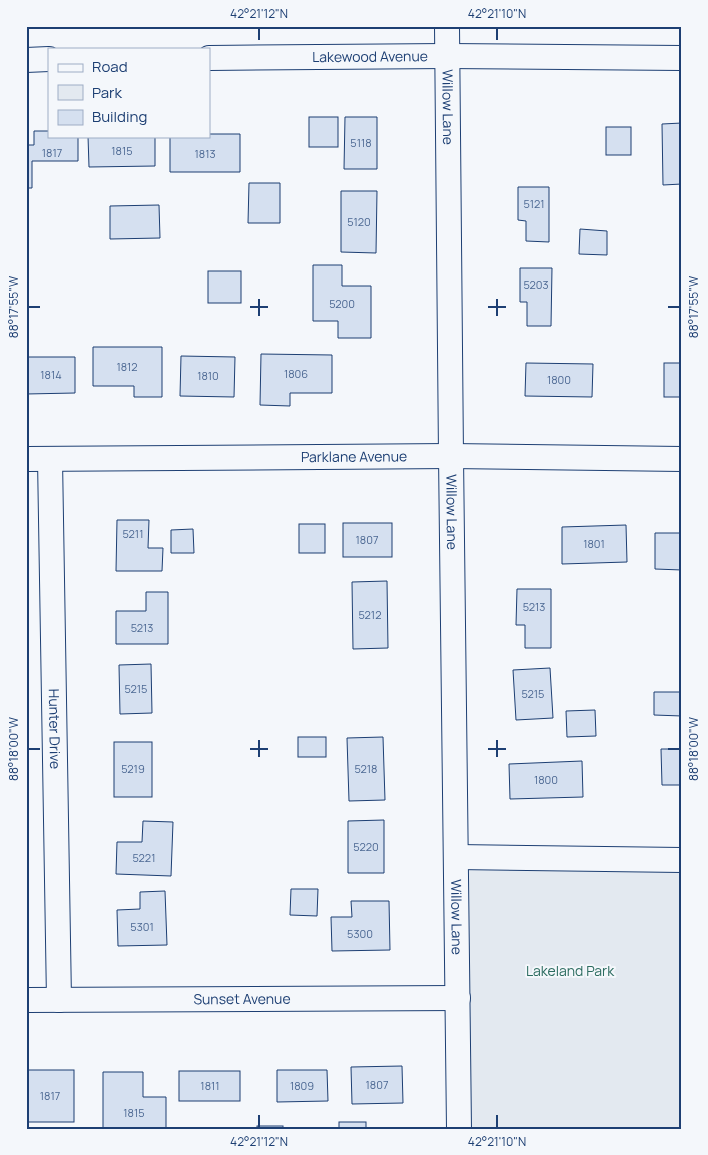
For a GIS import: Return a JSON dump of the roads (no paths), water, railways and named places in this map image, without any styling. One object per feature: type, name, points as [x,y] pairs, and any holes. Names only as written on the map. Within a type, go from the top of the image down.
[{"type":"street","name":"Willow Lane","points":[[447,26],[459,1129]]},
{"type":"street","name":"Lakewood Avenue","points":[[210,58],[447,56],[682,58]]},
{"type":"street","points":[[26,60],[48,60]]},
{"type":"street","name":"Parklane Avenue","points":[[26,459],[451,456],[682,459]]},
{"type":"street","name":"Hunter Drive","points":[[50,459],[59,1000]]},
{"type":"street","points":[[457,857],[682,860]]},
{"type":"street","name":"Sunset Avenue","points":[[26,1000],[458,998]]},
{"type":"park label","name":"Lakeland Park","points":[[570,971]]}]
